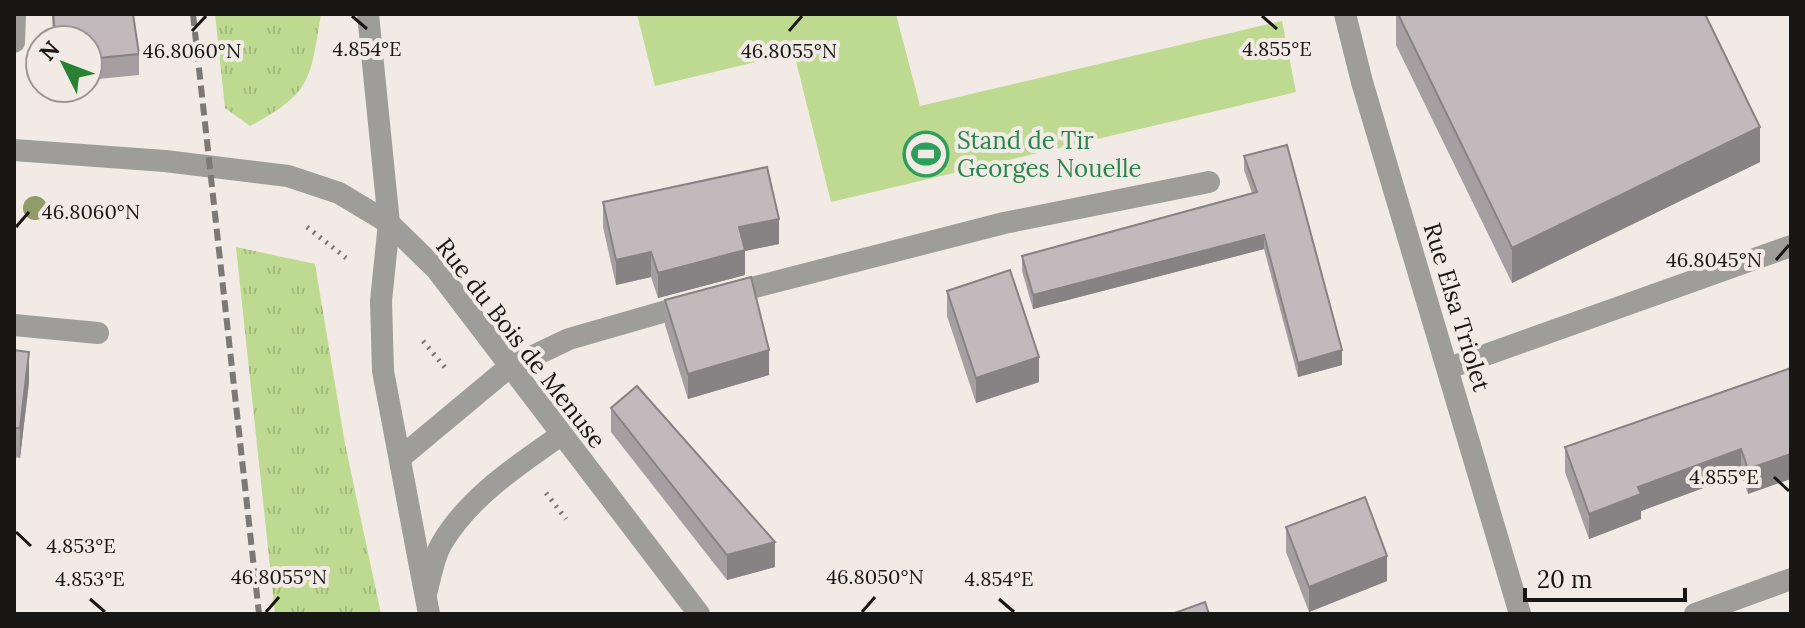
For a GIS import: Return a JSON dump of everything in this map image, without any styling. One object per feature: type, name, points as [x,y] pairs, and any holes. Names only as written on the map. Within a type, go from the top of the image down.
[{"type":"street","points":[[14,42],[15,14]]},
{"type":"street","points":[[368,14],[389,223],[381,301],[383,371],[429,614]]},
{"type":"street","name":"Rue Elsa Triolet","points":[[1345,14],[1362,82],[1520,614]]},
{"type":"street","name":"Rue du Bois de Menuse","points":[[14,150],[165,161],[288,176],[339,193],[389,223],[437,270],[508,368],[699,614]]},
{"type":"street","points":[[400,458],[508,368],[569,339],[820,268],[1004,223],[1209,182]]},
{"type":"street","points":[[1449,368],[1791,246]]},
{"type":"street","points":[[14,325],[98,333]]},
{"type":"street","points":[[426,591],[441,544],[466,512],[505,475],[561,435]]},
{"type":"street","points":[[1695,614],[1791,579]]},
{"type":"green space","points":[[215,14],[321,14],[314,55],[305,82],[286,104],[250,126],[225,108]]},
{"type":"green space","name":"Stand de Tir Georges Nouelle","points":[[637,14],[896,14],[920,106],[1282,21],[1296,92],[831,202],[794,53],[655,86]]},
{"type":"green space","points":[[236,247],[315,264],[345,444],[381,614],[275,614]]},
{"type":"building","points":[[53,14],[133,14],[139,54],[104,57],[104,24],[54,24]]},
{"type":"building","points":[[1398,14],[1705,14],[1760,127],[1512,248]]},
{"type":"building","points":[[1287,145],[1342,350],[1298,363],[1264,235],[1033,295],[1022,256],[1257,192],[1244,156]]},
{"type":"building","points":[[767,167],[779,219],[739,227],[745,250],[658,273],[651,252],[616,260],[603,202]]},
{"type":"building","points":[[1010,270],[1039,357],[976,378],[947,291]]},
{"type":"building","points":[[751,277],[769,350],[688,374],[665,300]]},
{"type":"building","points":[[14,350],[29,352],[20,428],[14,428]]},
{"type":"building","points":[[1791,368],[1791,454],[1748,469],[1741,449],[1638,487],[1641,494],[1589,514],[1565,447]]},
{"type":"building","points":[[637,386],[775,542],[727,555],[611,408]]},
{"type":"building","points":[[1365,497],[1387,556],[1309,587],[1286,527]]},
{"type":"building","points":[[1205,602],[1209,614],[1172,614]]},
{"type":"railway","points":[[193,14],[259,614]]},
{"type":"place","name":"Stand de Tir Georges Nouelle","points":[[926,154]]}]
